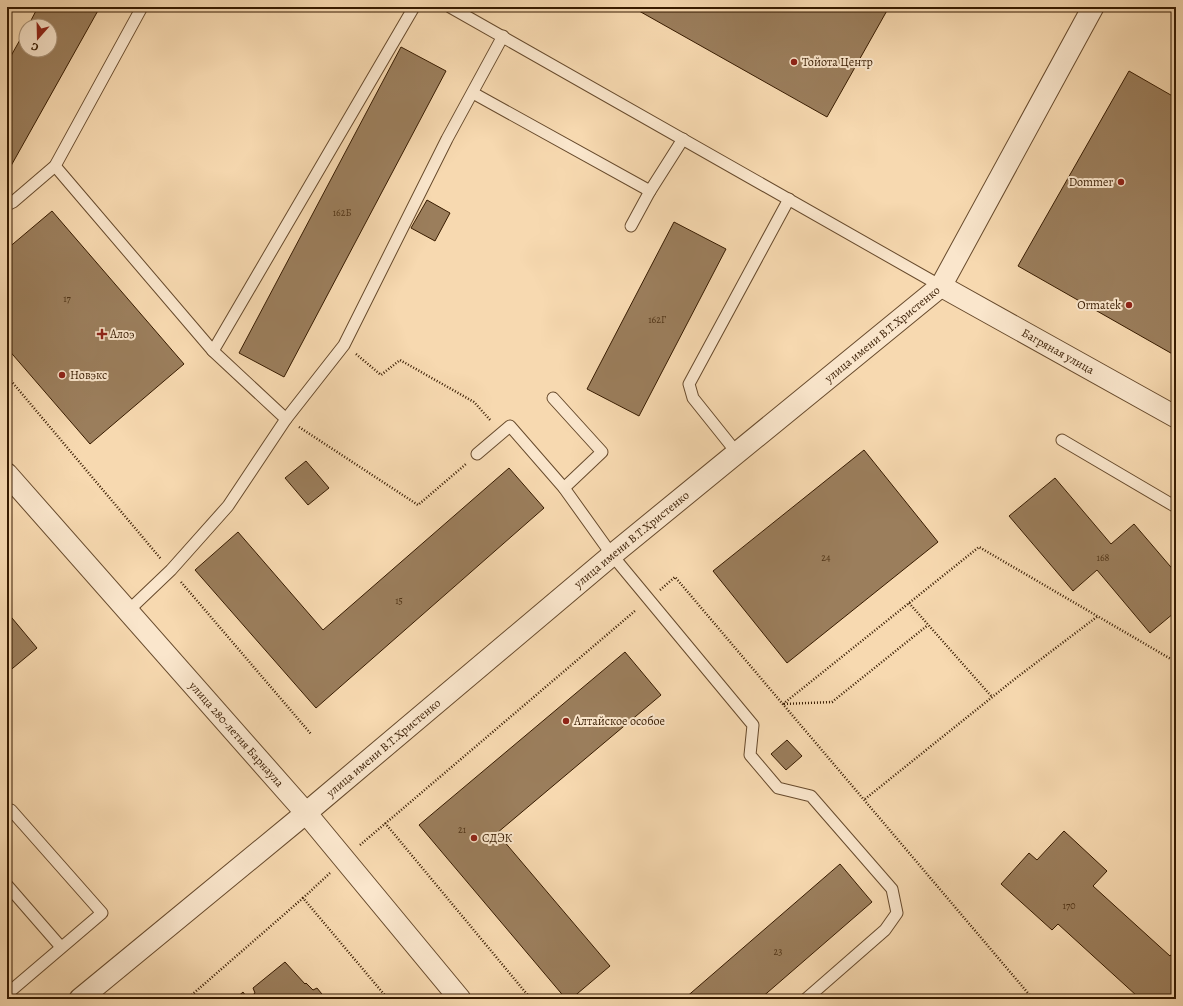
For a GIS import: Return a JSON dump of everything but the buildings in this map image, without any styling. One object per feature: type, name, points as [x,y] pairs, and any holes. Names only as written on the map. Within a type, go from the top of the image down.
[{"type":"street","name":"улица имени В.Т.Христенко","points":[[80,999],[306,813],[612,555],[941,286],[1093,7]]},
{"type":"street","name":"Багряная улица","points":[[941,286],[1176,417]]},
{"type":"street","name":"улица 280-летия Барнаула","points":[[7,474],[306,813],[460,999]]},
{"type":"lane","points":[[7,205],[13,202],[55,166],[142,7]]},
{"type":"lane","points":[[213,351],[414,7]]},
{"type":"lane","points":[[450,7],[941,286]]},
{"type":"lane","points":[[128,611],[171,570],[228,506],[286,419],[344,345],[447,139],[503,36]]},
{"type":"lane","points":[[472,93],[650,190]]},
{"type":"lane","points":[[631,226],[650,190],[683,139]]},
{"type":"lane","points":[[55,166],[213,351],[286,419]]},
{"type":"lane","points":[[737,453],[693,398],[690,384],[789,199]]},
{"type":"lane","points":[[553,398],[602,452],[564,488]]},
{"type":"lane","points":[[476,454],[510,426],[564,488],[612,555],[753,725],[750,755],[778,788],[811,796],[892,889],[897,913],[885,930],[806,999]]},
{"type":"lane","points":[[1062,440],[1176,507]]},
{"type":"lane","points":[[7,813],[11,810],[102,913],[7,994]]},
{"type":"lane","points":[[7,885],[61,947]]},
{"type":"path","points":[[344,345],[381,375],[400,360],[474,402],[502,433]]},
{"type":"path","points":[[7,376],[311,734]]},
{"type":"path","points":[[286,419],[418,505],[476,454]]},
{"type":"path","points":[[784,704],[979,547],[1176,662]]},
{"type":"path","points":[[187,999],[303,898],[385,823],[675,577],[865,799],[1033,999]]},
{"type":"path","points":[[909,603],[992,697]]},
{"type":"path","points":[[865,799],[992,697],[1098,616]]},
{"type":"path","points":[[784,704],[832,702],[928,625]]},
{"type":"path","points":[[385,823],[531,999]]},
{"type":"path","points":[[303,898],[388,999]]},
{"type":"place","name":"Тойота Центр","points":[[794,62]]},
{"type":"place","name":"Dommer","points":[[1121,182]]},
{"type":"place","name":"Ormatek","points":[[1129,305]]},
{"type":"place","name":"Алоэ","points":[[102,334]]},
{"type":"place","name":"Новэкс","points":[[62,375]]},
{"type":"place","name":"Алтайское особое","points":[[566,721]]},
{"type":"place","name":"СДЭК","points":[[474,838]]}]
